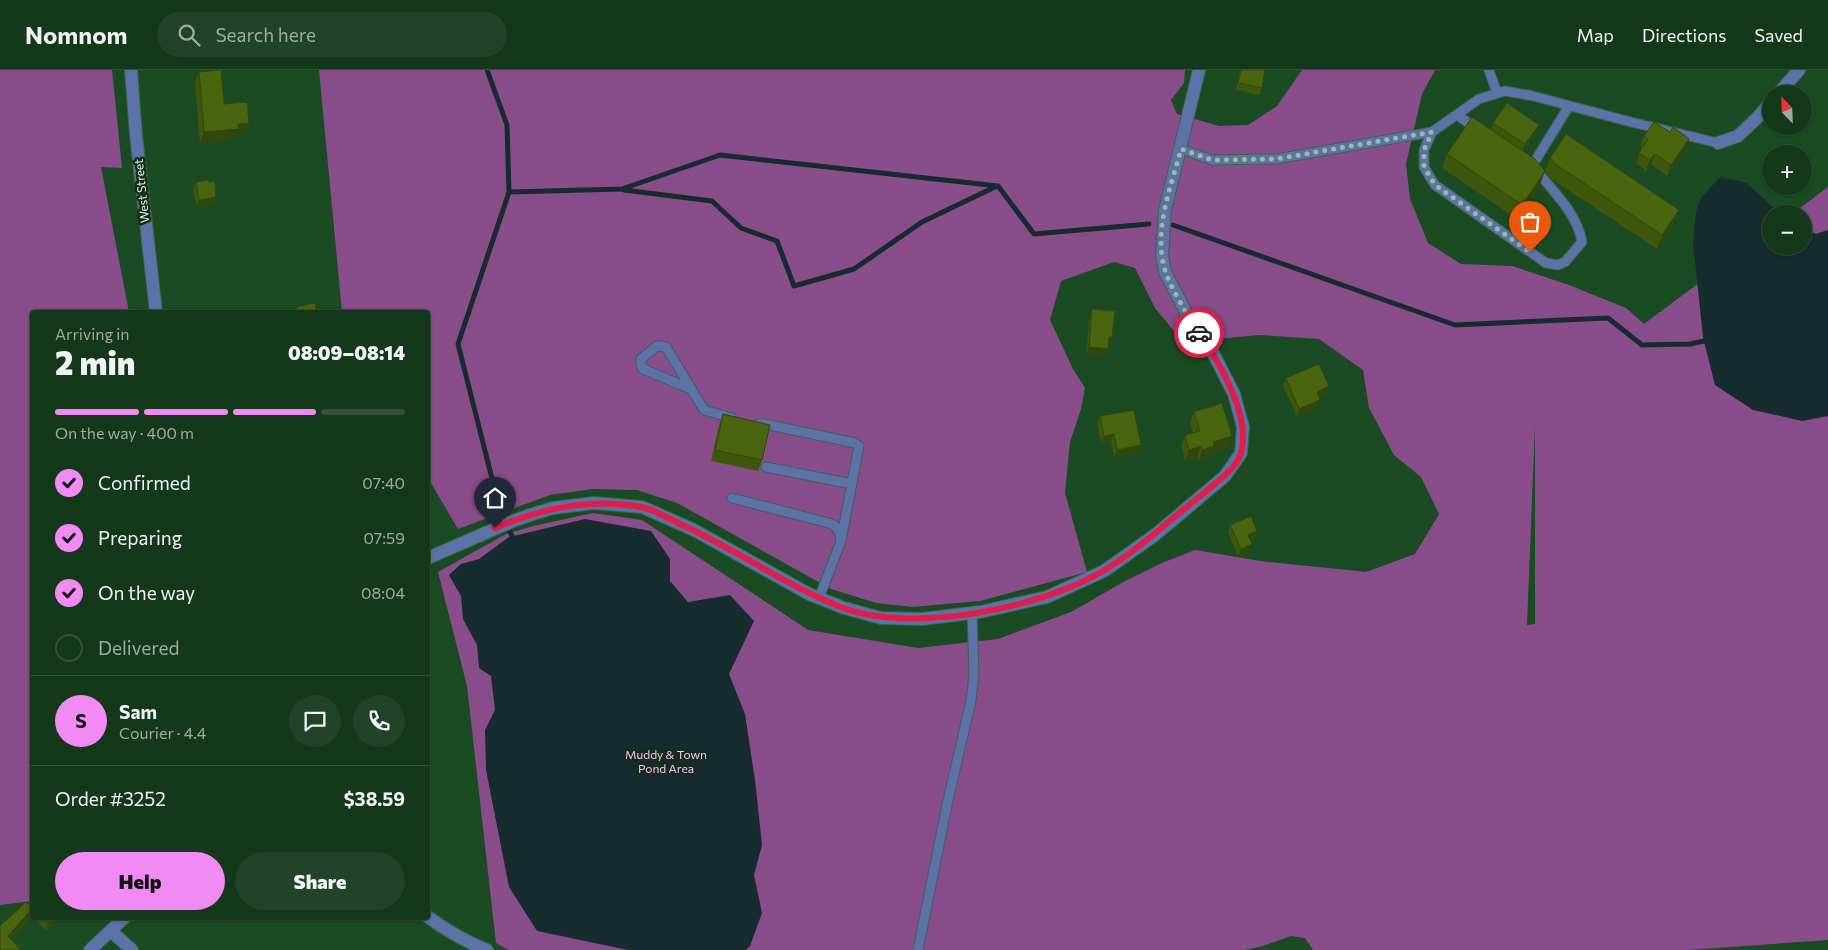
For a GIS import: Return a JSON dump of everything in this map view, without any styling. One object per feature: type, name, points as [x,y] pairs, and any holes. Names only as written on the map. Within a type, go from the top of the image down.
[{"type":"street","name":"West Street","points":[[131,70],[136,136],[156,310]]},
{"type":"street","points":[[430,557],[513,521],[553,508],[594,503],[642,507],[694,530],[819,598],[844,608],[881,618],[922,619],[972,613],[1048,596],[1104,571],[1154,535],[1224,476],[1241,453],[1243,427],[1234,394],[1213,353],[1193,326],[1165,272],[1162,255],[1165,210],[1199,70]]},
{"type":"street","points":[[1786,85],[1799,70]]},
{"type":"street","points":[[1718,143],[1738,136],[1762,112]]},
{"type":"street","points":[[430,918],[475,948],[487,950]]},
{"type":"street","points":[[90,950],[122,920]]},
{"type":"street","points":[[111,931],[132,950]]},
{"type":"lane","points":[[1489,70],[1497,93]]},
{"type":"lane","points":[[1181,149],[1212,160],[1276,159],[1432,132],[1479,99],[1505,90],[1718,143]]},
{"type":"lane","points":[[1432,132],[1424,150],[1424,167],[1435,185],[1546,262],[1558,265],[1565,262],[1582,242],[1580,233],[1570,212],[1529,163],[1570,106]]},
{"type":"lane","points":[[1456,115],[1487,136]]},
{"type":"lane","points":[[691,389],[643,369],[641,359],[657,346],[666,347],[704,410],[715,414],[858,444],[859,448],[841,542],[819,598]]},
{"type":"lane","points":[[766,467],[852,484]]},
{"type":"lane","points":[[732,498],[833,524],[840,532],[841,542]]},
{"type":"lane","points":[[918,950],[948,800],[971,701],[974,674],[972,613]]},
{"type":"green space","points":[[0,70],[112,70],[122,168],[101,167],[129,310],[30,310],[30,901],[0,905]]},
{"type":"green space","name":"Muddy & Town Pond Area","points":[[319,70],[1185,70],[1184,83],[1171,100],[1177,114],[1219,126],[1248,125],[1277,106],[1302,70],[1435,70],[1422,94],[1406,164],[1410,199],[1428,243],[1461,264],[1512,266],[1569,285],[1626,308],[1644,324],[1762,236],[1762,255],[1812,255],[1812,205],[1804,205],[1828,187],[1828,940],[1688,950],[1313,950],[1305,938],[1291,936],[1245,950],[509,950],[496,943],[467,686],[438,572],[506,534],[593,513],[642,520],[808,630],[918,648],[998,639],[1071,612],[1125,581],[1195,550],[1260,561],[1366,572],[1415,554],[1439,514],[1421,477],[1394,455],[1369,408],[1363,370],[1319,339],[1259,335],[1183,342],[1155,308],[1135,268],[1114,262],[1061,281],[1050,320],[1073,369],[1085,388],[1081,409],[1070,442],[1065,493],[1087,572],[980,601],[912,607],[876,603],[831,589],[677,503],[637,490],[593,489],[550,495],[458,529],[430,481],[430,310],[342,310]],"holes":[[[1535,425],[1535,624],[1527,625]]]},
{"type":"water","points":[[1720,177],[1747,183],[1770,205],[1762,205],[1762,255],[1812,255],[1812,232],[1816,234],[1828,230],[1828,416],[1802,421],[1753,410],[1715,385],[1703,337],[1693,242],[1696,212],[1701,198]]},
{"type":"water","points":[[585,519],[651,531],[670,559],[670,581],[688,602],[730,595],[754,621],[729,674],[745,714],[762,845],[754,875],[762,913],[750,946],[746,950],[628,950],[537,931],[509,887],[486,770],[485,730],[495,710],[491,676],[479,668],[477,645],[463,619],[461,596],[449,575],[461,564],[479,559],[509,537]]},
{"type":"building","points":[[221,70],[224,104],[247,102],[249,123],[238,124],[239,129],[204,132],[199,72]]},
{"type":"building","points":[[1241,70],[1265,70],[1262,88],[1238,83]]},
{"type":"building","points":[[1507,103],[1539,125],[1525,144],[1493,123]]},
{"type":"building","points":[[1472,117],[1535,159],[1545,171],[1522,205],[1447,154]]},
{"type":"building","points":[[1654,122],[1670,132],[1673,127],[1689,139],[1671,165],[1655,154],[1650,160],[1639,153],[1648,139],[1644,136]]},
{"type":"building","points":[[1566,134],[1679,210],[1662,235],[1555,164],[1550,158]]},
{"type":"building","points":[[209,180],[209,182],[215,181],[216,197],[199,200],[196,182]]},
{"type":"building","points":[[1536,200],[1547,208],[1536,224],[1525,217]]},
{"type":"building","points":[[315,303],[317,310],[298,310],[297,307]]},
{"type":"building","points":[[1092,309],[1115,311],[1112,337],[1109,337],[1108,349],[1089,347]]},
{"type":"building","points":[[1319,364],[1329,386],[1317,392],[1320,400],[1299,409],[1286,378]]},
{"type":"building","points":[[1222,403],[1232,436],[1213,442],[1214,446],[1202,450],[1201,446],[1189,450],[1185,435],[1200,431],[1194,412]]},
{"type":"building","points":[[1134,410],[1141,445],[1117,450],[1114,434],[1104,436],[1100,416]]},
{"type":"building","points":[[723,414],[770,425],[762,460],[715,450]]},
{"type":"building","points":[[1251,516],[1257,531],[1248,535],[1252,544],[1241,549],[1230,525]]},
{"type":"building","points":[[26,902],[30,906],[30,911],[8,936],[19,950],[0,950],[0,926]]},
{"type":"waterway","points":[[487,70],[507,125],[509,192],[458,344],[500,510]]},
{"type":"waterway","points":[[509,192],[622,189],[720,155],[998,186],[1034,234],[1149,224]]},
{"type":"waterway","points":[[624,190],[712,201],[741,228],[777,241],[794,286],[854,269],[922,222],[997,186]]},
{"type":"waterway","points":[[1173,225],[1455,325],[1608,318],[1642,345],[1690,344],[1709,340]]},
{"type":"waterway","points":[[510,532],[515,542]]},
{"type":"way so far","points":[[1199,333],[1193,326],[1165,272],[1162,255],[1165,210],[1170,184],[1181,149],[1212,160],[1276,159],[1432,132],[1424,150],[1424,167],[1435,185],[1530,252]]},
{"type":"route","points":[[495,528],[553,508],[594,503],[642,507],[694,530],[809,594],[844,608],[881,618],[922,619],[980,612],[1048,596],[1104,571],[1180,514],[1224,476],[1236,463],[1241,453],[1243,427],[1234,394],[1213,353],[1199,333]]}]
